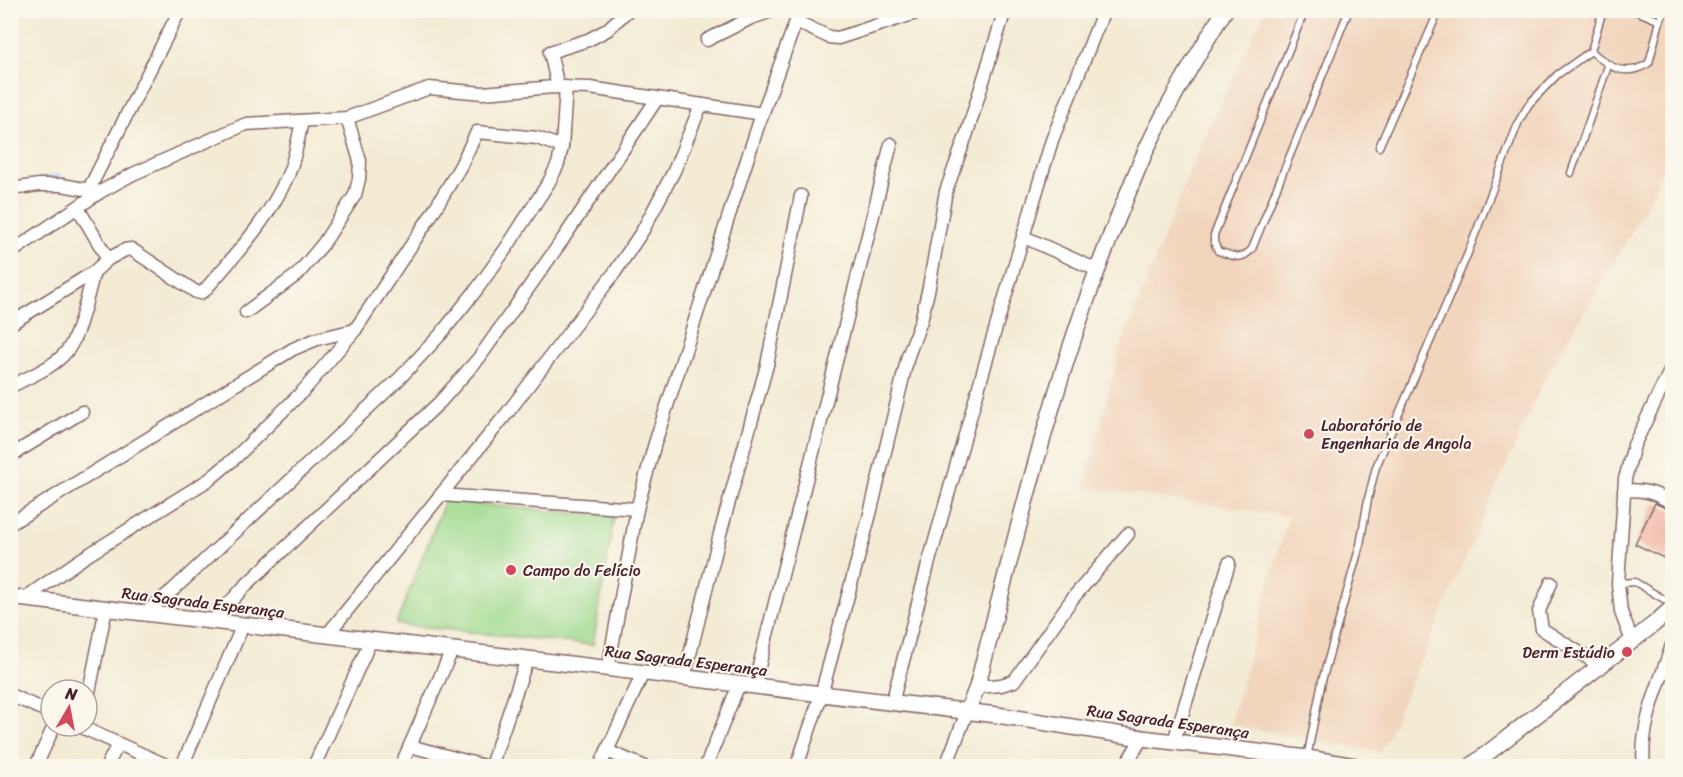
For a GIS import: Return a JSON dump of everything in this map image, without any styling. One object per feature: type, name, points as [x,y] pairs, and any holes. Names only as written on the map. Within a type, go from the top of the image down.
[{"type":"street","points":[[10,254],[78,207],[95,190],[180,10]]},
{"type":"street","points":[[145,613],[183,581],[398,380],[440,335],[507,248],[558,164],[562,147],[562,87],[550,52],[588,40],[607,30],[628,10]]},
{"type":"street","points":[[707,40],[751,18],[775,10]]},
{"type":"street","points":[[608,669],[637,509],[658,432],[763,114],[799,16],[829,36],[838,38],[925,10]]},
{"type":"street","points":[[797,766],[821,694],[870,514],[908,356],[921,321],[946,191],[967,133],[1005,10]]},
{"type":"street","points":[[892,703],[928,565],[1052,140],[1104,10]]},
{"type":"street","points":[[946,766],[977,687],[1036,460],[1078,322],[1097,270],[1147,149],[1174,96],[1226,10]]},
{"type":"street","points":[[10,189],[39,185],[95,190],[246,124],[347,118],[429,88],[483,93],[562,87],[590,88],[763,114]]},
{"type":"street","points":[[213,621],[244,587],[440,402],[479,358],[563,239],[657,99]]},
{"type":"street","points":[[327,635],[570,333],[615,272],[643,230],[674,171],[701,105]]},
{"type":"street","points":[[246,312],[298,274],[323,244],[354,195],[359,179],[360,161],[347,118]]},
{"type":"street","points":[[10,324],[125,250],[131,249],[196,292],[204,291],[257,231],[271,208],[292,163],[302,122]]},
{"type":"street","points":[[18,598],[210,478],[236,457],[304,390],[355,330],[430,217],[460,167],[477,132],[537,138],[562,147]]},
{"type":"street","points":[[706,766],[746,685],[891,144]]},
{"type":"street","points":[[684,678],[720,534],[767,365],[801,196]]},
{"type":"street","points":[[78,207],[108,260]]},
{"type":"street","points":[[1024,237],[1097,270]]},
{"type":"street","points":[[10,387],[57,361],[68,351],[75,336],[94,272]]},
{"type":"street","points":[[10,524],[293,349],[317,339],[355,330]]},
{"type":"street","points":[[1632,641],[1621,612],[1618,583],[1625,478],[1634,445],[1672,367]]},
{"type":"street","points":[[10,456],[82,412]]},
{"type":"street","points":[[1624,491],[1643,490],[1657,494],[1672,503]]},
{"type":"street","points":[[441,495],[637,509]]},
{"type":"street","points":[[977,687],[1001,686],[1014,681],[1072,599],[1128,534]]},
{"type":"street","points":[[1174,741],[1229,563]]},
{"type":"street","points":[[1551,583],[1539,611],[1542,629],[1599,666]]},
{"type":"street","name":"Rua Sagrada Esperança","points":[[18,598],[997,715],[1306,762],[1355,766]]},
{"type":"street","points":[[1472,766],[1632,641],[1672,606]]},
{"type":"street","points":[[92,678],[106,608]]},
{"type":"street","points":[[182,766],[243,625]]},
{"type":"street","points":[[314,766],[371,640]]},
{"type":"street","points":[[1644,766],[1642,754],[1645,734],[1672,645]]},
{"type":"street","points":[[401,766],[452,650]]},
{"type":"street","points":[[491,766],[527,659]]},
{"type":"street","points":[[600,766],[643,673]]},
{"type":"street","points":[[10,695],[39,708]]},
{"type":"street","points":[[99,735],[168,766]]},
{"type":"street","points":[[36,766],[49,738]]},
{"type":"street","points":[[1125,766],[1143,738]]},
{"type":"street","points":[[107,766],[118,744]]},
{"type":"street","points":[[410,746],[484,766]]},
{"type":"street","points":[[607,751],[642,766]]},
{"type":"lane","points":[[1305,10],[1214,235],[1218,251],[1239,258],[1252,249],[1349,10]]},
{"type":"lane","points":[[1379,147],[1439,10]]},
{"type":"lane","points":[[1306,762],[1322,681],[1360,545],[1368,499],[1377,467],[1466,258],[1519,121],[1529,104],[1557,75],[1591,51],[1603,10]]},
{"type":"lane","points":[[1634,10],[1660,21]]},
{"type":"lane","points":[[1591,51],[1608,66],[1631,71],[1641,68],[1649,63],[1665,10]]},
{"type":"lane","points":[[1571,173],[1608,66]]},
{"type":"lane","points":[[1618,583],[1635,582],[1672,606]]},
{"type":"shaded area","name":"Laboratório de Engenharia de Angola","points":[[1265,11],[1672,11],[1672,151],[1645,209],[1543,381],[1381,752],[1230,725],[1288,516],[1085,487],[1119,351],[1192,165]]},
{"type":"green space","name":"Campo do Felício","points":[[445,501],[614,517],[593,645],[396,624]]},
{"type":"building","points":[[1655,503],[1672,511],[1672,562],[1635,544]]},
{"type":"waterway","points":[[40,180],[58,177]]},
{"type":"place","name":"Laboratório de Engenharia de Angola","points":[[1309,434]]},
{"type":"place","name":"Campo do Felício","points":[[511,570]]},
{"type":"place","name":"Derm Estúdio","points":[[1627,652]]}]
